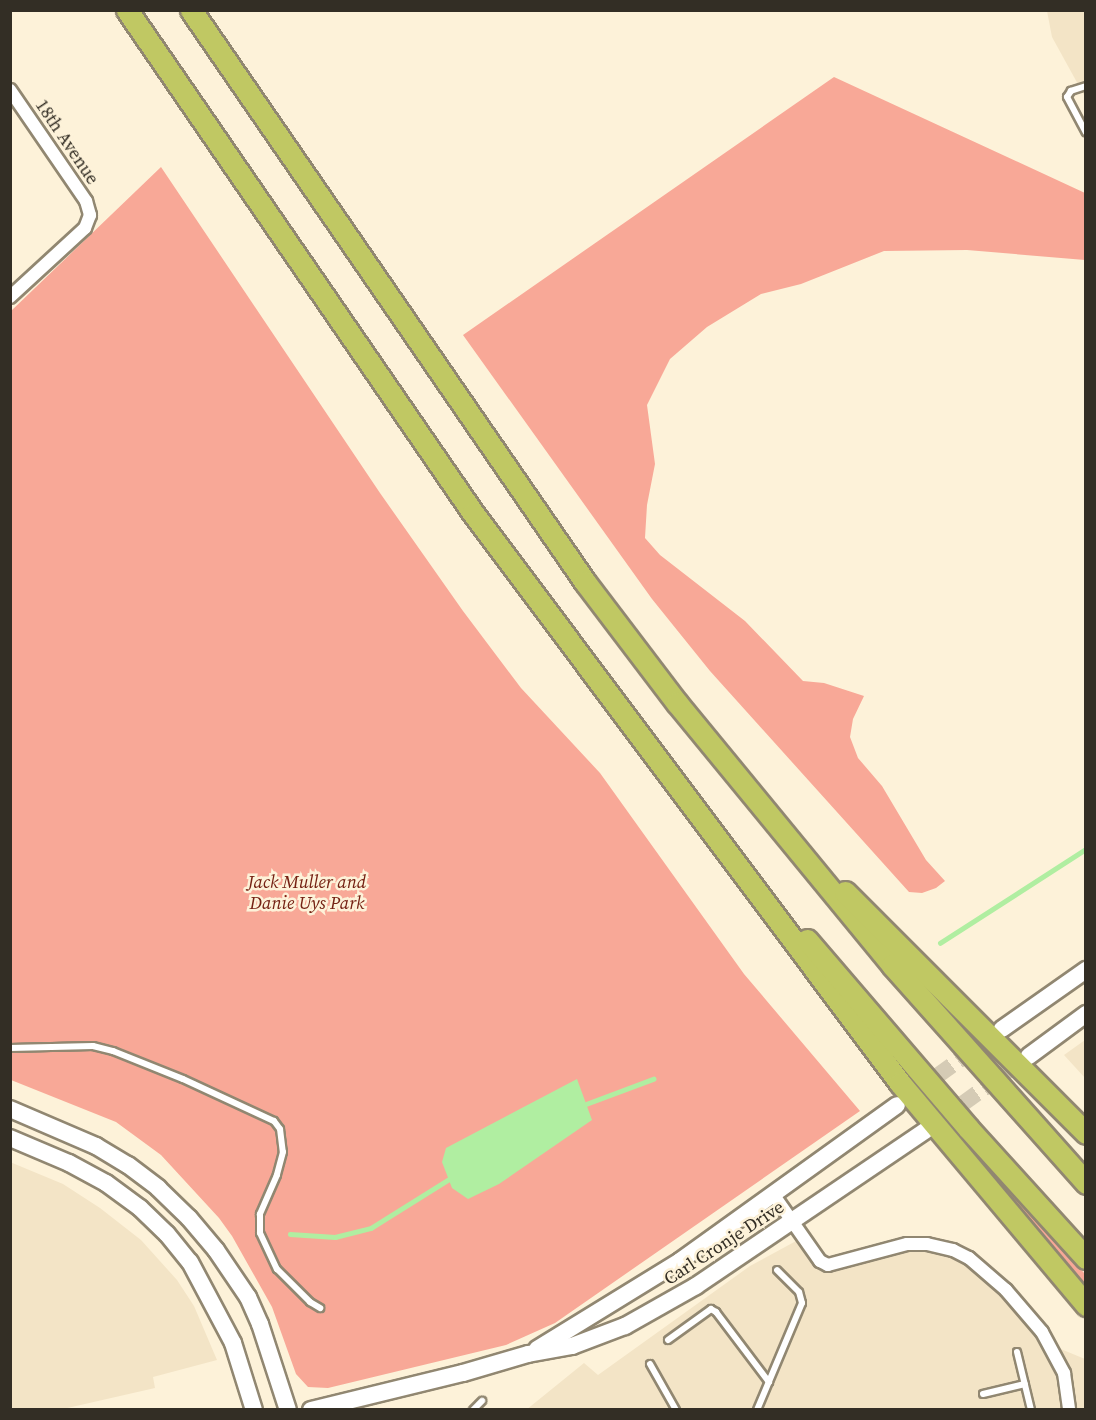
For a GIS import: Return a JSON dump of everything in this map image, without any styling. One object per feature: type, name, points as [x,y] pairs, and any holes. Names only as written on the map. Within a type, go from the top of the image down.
[{"type":"highway","points":[[127,10],[466,503],[900,1083],[1086,1305]]},
{"type":"highway","points":[[191,10],[578,573],[772,820],[899,974],[1086,1183]]},
{"type":"highway","points":[[678,786],[916,1069],[1086,1258]]},
{"type":"highway","points":[[772,820],[1086,1132]]},
{"type":"main road","points":[[1002,1029],[1086,970]]},
{"type":"main road","points":[[1029,1056],[1086,1014]]},
{"type":"main road","name":"Carl Cronje Drive","points":[[528,1354],[680,1262],[897,1105]]},
{"type":"main road","points":[[10,1109],[96,1146],[128,1165],[158,1188],[189,1218],[216,1250],[248,1297],[260,1324],[288,1410]]},
{"type":"main road","name":"Carl Cronje Drive","points":[[311,1410],[463,1373],[528,1354],[572,1346],[625,1326],[676,1299],[925,1131]]},
{"type":"main road","points":[[10,1138],[69,1163],[106,1183],[140,1208],[167,1234],[190,1262],[228,1332],[254,1410]]},
{"type":"street","name":"18th Avenue","points":[[10,90],[86,201],[90,215],[85,228],[10,297]]},
{"type":"street","points":[[773,1194],[820,1261],[828,1265],[907,1244],[927,1244],[953,1250],[969,1258],[1006,1290],[1042,1332],[1064,1373],[1069,1410]]},
{"type":"lane","points":[[1086,86],[1071,91],[1068,97],[1086,132]]},
{"type":"lane","points":[[10,1048],[93,1046],[113,1051],[183,1079],[274,1121],[280,1129],[283,1152],[277,1175],[260,1214],[260,1233],[278,1269],[310,1302],[320,1308]]},
{"type":"lane","points":[[757,1410],[802,1303],[799,1292],[777,1270]]},
{"type":"lane","points":[[668,1340],[711,1309],[716,1312],[769,1382]]},
{"type":"lane","points":[[1017,1352],[1031,1410]]},
{"type":"lane","points":[[650,1364],[676,1410]]},
{"type":"lane","points":[[983,1394],[1025,1384]]},
{"type":"lane","points":[[473,1410],[482,1401]]},
{"type":"shaded area","points":[[1047,11],[1085,11],[1085,97],[1052,37]]},
{"type":"shaded area","points":[[1085,1040],[1085,1078],[1064,1055]]},
{"type":"shaded area","points":[[577,1079],[592,1120],[499,1184],[468,1199],[452,1188],[442,1162],[446,1148]]},
{"type":"shaded area","points":[[10,1162],[63,1184],[100,1208],[141,1240],[177,1280],[194,1306],[217,1360],[153,1377],[155,1388],[63,1409],[11,1409]]},
{"type":"shaded area","points":[[809,1234],[824,1255],[833,1259],[906,1242],[970,1257],[1051,1345],[1085,1359],[1085,1409],[526,1410],[584,1363],[598,1375],[750,1266]]},
{"type":"green space","points":[[834,77],[1085,193],[1085,260],[967,250],[884,251],[801,284],[761,294],[707,327],[670,359],[647,405],[655,464],[647,505],[645,538],[660,555],[745,621],[803,681],[824,683],[864,696],[853,719],[850,737],[858,758],[882,786],[926,860],[945,881],[936,888],[922,893],[909,892],[710,671],[652,599],[463,335]]},
{"type":"green space","name":"Jack Muller and Danie Uys Park","points":[[161,167],[380,493],[463,611],[521,688],[600,773],[744,974],[860,1111],[555,1323],[506,1345],[328,1388],[308,1387],[296,1374],[272,1307],[232,1236],[219,1218],[161,1155],[116,1122],[11,1080],[11,311]]},
{"type":"green space","points":[[964,1141],[1085,1274],[1085,1288],[962,1142]]},
{"type":"waterway","points":[[940,943],[1086,849]]},
{"type":"waterway","points":[[586,1104],[653,1079]]},
{"type":"waterway","points":[[290,1234],[335,1237],[371,1228],[449,1179]]},
{"type":"tunnel","points":[[919,1089],[1001,1030]]},
{"type":"tunnel","points":[[925,1131],[1026,1058]]}]
